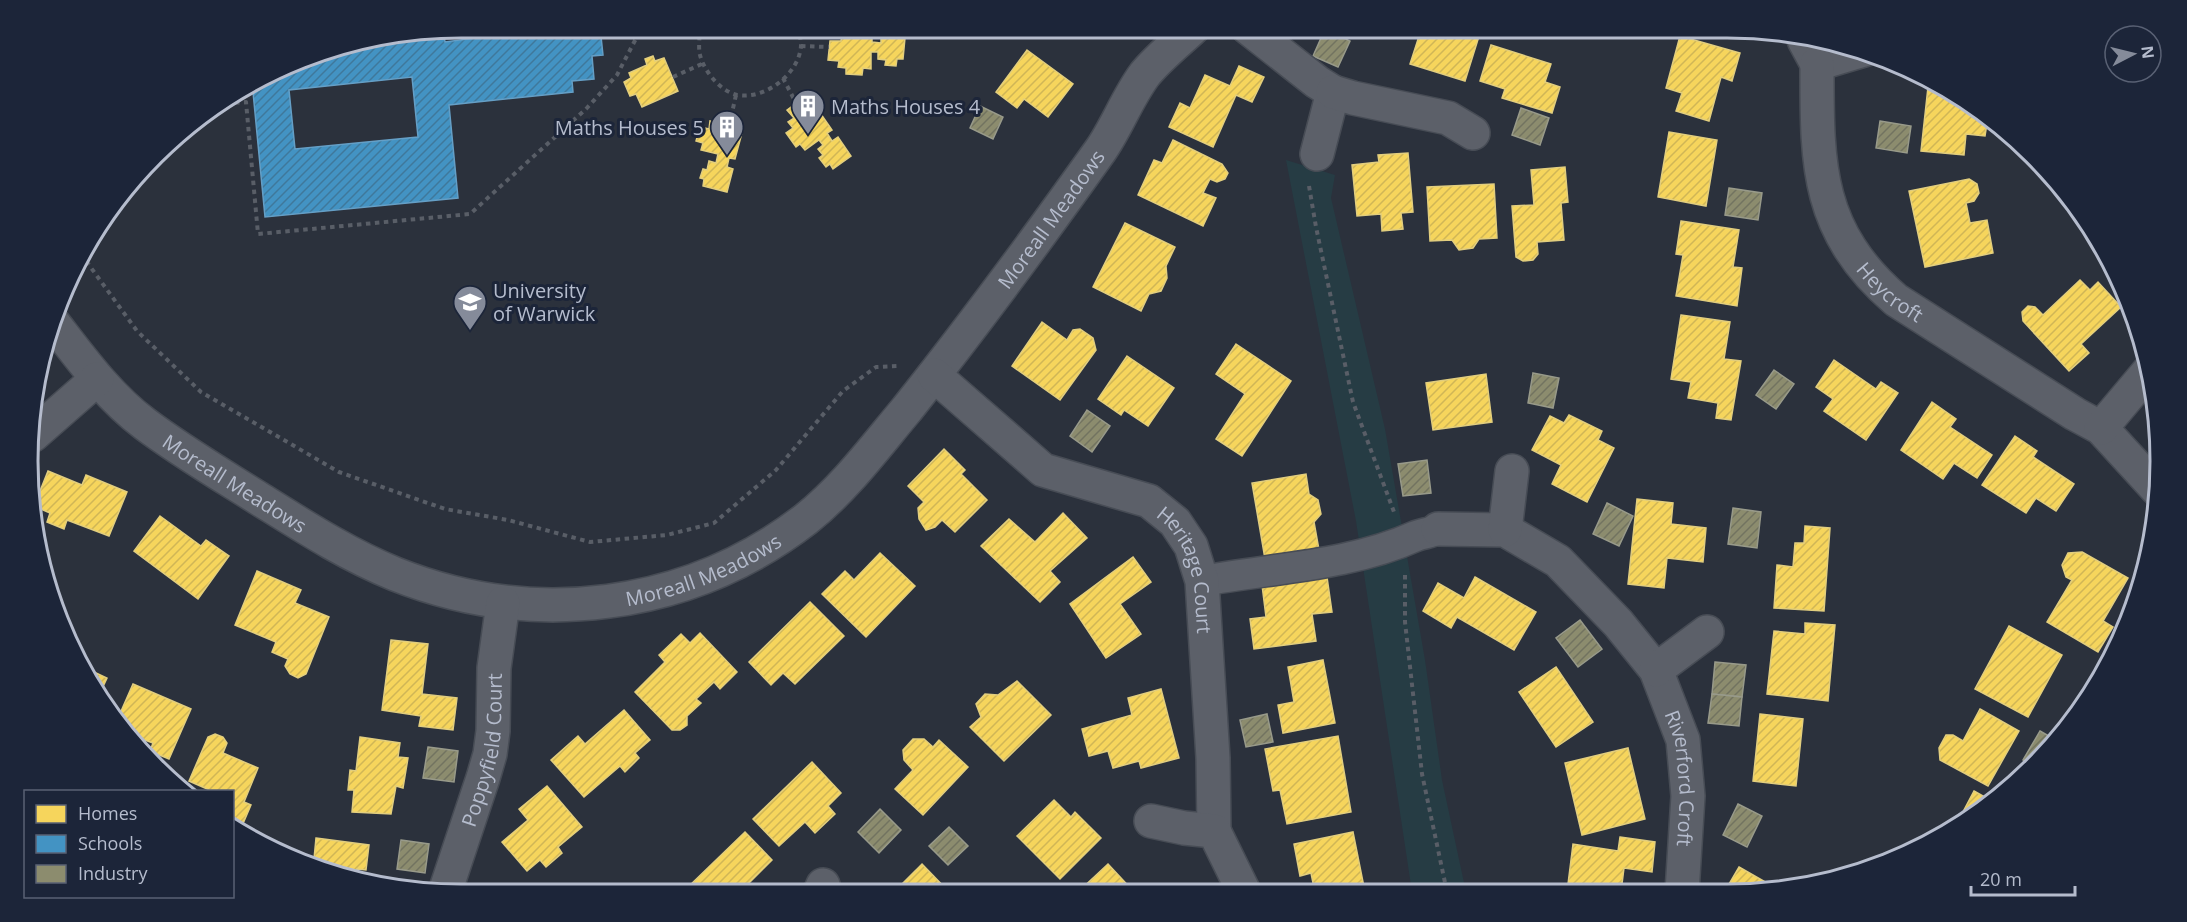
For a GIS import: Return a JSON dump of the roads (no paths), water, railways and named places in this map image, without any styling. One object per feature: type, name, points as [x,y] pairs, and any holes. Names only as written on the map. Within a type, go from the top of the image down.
[{"type":"street","name":"Moreall Meadows","points":[[59,330],[97,380],[144,423],[333,545],[368,564],[409,580],[456,594],[503,603],[572,605],[610,603],[651,595],[687,584],[767,546],[807,518],[850,479],[934,375],[1103,147],[1147,72],[1183,38]]},
{"type":"street","points":[[1261,38],[1333,92],[1448,118],[1473,133]]},
{"type":"street","name":"Heycroft","points":[[1832,51],[1810,52],[1823,187],[1840,234],[1872,280],[1896,300],[2075,414],[2101,428],[2149,481]]},
{"type":"street","points":[[1317,154],[1333,92]]},
{"type":"street","name":"Heritage Court","points":[[934,375],[1043,470],[1149,501],[1175,522],[1191,546],[1202,581],[1214,758],[1214,831],[1240,884]]},
{"type":"street","points":[[38,430],[97,380]]},
{"type":"street","points":[[2101,428],[2141,380]]},
{"type":"street","points":[[1505,530],[1512,471]]},
{"type":"street","points":[[1202,581],[1339,559],[1405,542],[1438,529]]},
{"type":"street","name":"Riverford Croft","points":[[1438,529],[1505,530],[1558,561],[1618,624],[1656,670],[1683,740],[1688,796],[1682,884]]},
{"type":"street","name":"Poppyfield Court","points":[[448,884],[490,753],[493,731],[494,668],[503,603]]},
{"type":"street","points":[[1656,670],[1707,632]]},
{"type":"street","points":[[1151,821],[1214,831]]},
{"type":"place","name":"Maths Houses 4","points":[[808,135]]},
{"type":"place","name":"Maths Houses 5","points":[[727,156]]},
{"type":"place","name":"University of Warwick","points":[[470,331]]}]
